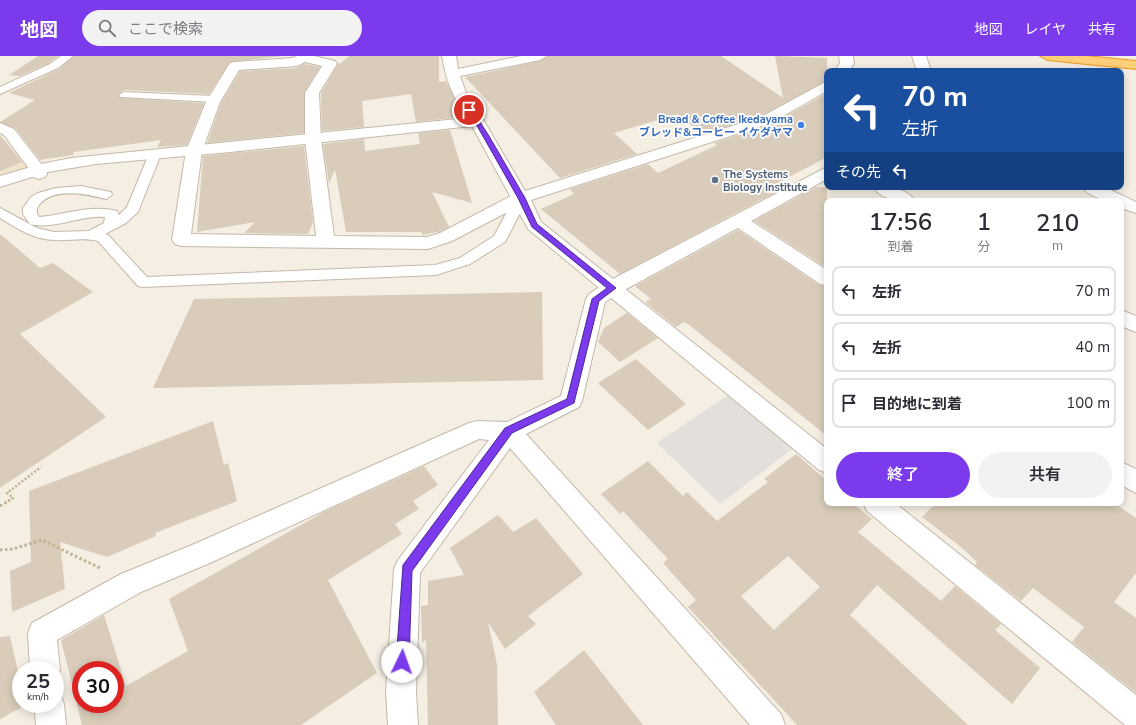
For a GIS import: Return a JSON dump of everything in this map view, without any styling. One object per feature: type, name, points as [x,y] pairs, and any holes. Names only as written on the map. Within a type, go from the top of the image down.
[{"type":"highway","points":[[1047,56],[1136,65]]},
{"type":"street","points":[[449,56],[452,74],[461,98],[478,121],[522,198],[534,225],[824,461]]},
{"type":"street","points":[[452,74],[540,56]]},
{"type":"street","points":[[844,68],[847,63],[846,56]]},
{"type":"street","points":[[919,56],[923,68]]},
{"type":"street","points":[[326,242],[313,139],[312,93],[330,64],[303,57],[297,62],[235,66],[214,100],[194,151],[182,240],[326,242],[428,243],[446,236],[522,198],[766,120],[788,109],[824,87]]},
{"type":"street","points":[[0,182],[18,175],[39,172],[88,160],[194,151],[478,121]]},
{"type":"street","points":[[0,127],[9,132],[39,172]]},
{"type":"street","points":[[44,661],[42,633],[131,583],[201,554],[477,430],[509,431],[571,401],[596,299],[612,288],[739,221],[824,174]]},
{"type":"street","points":[[887,190],[902,198]]},
{"type":"street","points":[[1097,190],[1114,198]]},
{"type":"street","points":[[1124,203],[1136,208]]},
{"type":"street","points":[[739,221],[824,277]]},
{"type":"street","points":[[1124,319],[1136,325]]},
{"type":"street","points":[[403,725],[401,692],[407,569],[509,431]]},
{"type":"street","points":[[509,431],[770,725]]},
{"type":"street","points":[[1124,474],[1136,482]]},
{"type":"street","points":[[880,506],[1136,714]]},
{"type":"street","points":[[50,713],[51,725]]},
{"type":"lane","points":[[3,87],[54,66],[68,56]]},
{"type":"lane","points":[[124,95],[214,100]]},
{"type":"lane","points":[[0,212],[33,232],[54,236],[92,234],[121,220],[133,209],[155,154]]},
{"type":"lane","points":[[16,222],[17,209],[27,198],[41,190],[58,185],[83,181],[101,183],[112,192],[74,188],[49,193],[36,200],[30,208],[30,214],[35,221],[46,221],[93,212],[106,213],[112,214],[110,226]]},
{"type":"lane","points":[[92,234],[103,238],[143,282],[436,270],[465,261],[500,239],[522,198]]},
{"type":"path","points":[[0,506],[13,498],[7,493],[41,467]]},
{"type":"path","points":[[0,550],[13,549],[42,540],[131,583]]},
{"type":"shaded area","points":[[0,136],[29,168],[0,177]]},
{"type":"shaded area","points":[[732,392],[796,446],[720,504],[657,443]]},
{"type":"building","points":[[38,56],[58,56],[49,63],[20,76],[9,75]]},
{"type":"building","points":[[74,56],[283,56],[230,62],[209,94],[124,90],[118,95],[120,98],[204,103],[187,145],[157,147],[161,140],[74,152],[73,155],[40,160],[15,128],[0,122],[35,100],[9,93],[59,69]]},
{"type":"building","points":[[349,56],[439,56],[439,82],[446,81],[456,102],[460,117],[416,122],[411,94],[362,101],[364,127],[322,131],[321,93],[338,64]]},
{"type":"building","points":[[548,56],[721,56],[783,98],[775,56],[827,58],[827,68],[824,68],[824,82],[760,116],[702,134],[678,114],[614,133],[637,154],[560,178],[465,77],[540,61]]},
{"type":"building","points":[[304,64],[320,67],[304,93],[304,133],[207,143],[221,103],[240,71],[297,68]]},
{"type":"building","points":[[824,95],[824,159],[770,187],[785,187],[620,274],[541,209],[574,194],[570,189],[648,164],[658,173],[717,145],[714,143],[772,124]]},
{"type":"building","points":[[450,130],[472,203],[432,192],[449,227],[441,231],[423,235],[421,232],[346,232],[335,169],[329,184],[323,144],[364,139],[365,151],[420,144],[418,133]]},
{"type":"building","points":[[0,135],[22,162],[0,171]]},
{"type":"building","points":[[304,146],[313,222],[308,234],[244,233],[255,222],[197,232],[203,156]]},
{"type":"building","points":[[816,187],[824,187],[824,190],[827,190],[827,198],[824,198],[824,266],[754,221]]},
{"type":"building","points":[[738,230],[819,285],[824,286],[824,434],[688,324],[684,322],[676,327],[645,302],[651,299],[635,286]]},
{"type":"building","points":[[0,234],[40,268],[53,263],[93,292],[20,334],[106,417],[0,488]]},
{"type":"building","points":[[542,292],[543,380],[153,388],[194,299]]},
{"type":"building","points":[[627,313],[658,338],[620,362],[598,342],[604,328]]},
{"type":"building","points":[[636,359],[686,404],[648,430],[598,383]]},
{"type":"building","points":[[213,421],[224,465],[228,463],[237,501],[155,533],[156,536],[107,557],[60,542],[65,589],[12,612],[10,571],[31,562],[29,491]]},
{"type":"building","points":[[796,454],[824,478],[824,506],[857,506],[872,519],[858,532],[941,601],[955,586],[1001,624],[995,630],[1040,668],[1012,704],[877,585],[850,615],[968,725],[797,725],[688,607],[696,600],[663,563],[668,559],[623,511],[620,514],[601,494],[648,461],[683,496],[687,492],[717,521],[768,482],[764,479]],"holes":[[[788,556],[820,587],[774,630],[741,596]]]},
{"type":"building","points":[[424,466],[438,485],[413,501],[419,509],[395,524],[402,534],[328,580],[377,673],[301,725],[82,725],[79,713],[124,713],[124,680],[126,686],[188,651],[169,599],[324,512]]},
{"type":"building","points":[[933,506],[1118,506],[1136,518],[1136,573],[1114,602],[1136,618],[1136,693],[1072,642],[1084,627],[1033,588],[1021,601],[975,565],[977,562],[961,547],[922,517]]},
{"type":"building","points":[[498,515],[513,532],[536,518],[583,574],[528,616],[536,624],[505,649],[488,622],[497,665],[498,725],[428,725],[426,640],[422,643],[421,606],[428,605],[428,581],[464,575],[450,548]]},
{"type":"building","points":[[104,615],[118,661],[72,661],[72,685],[61,640]]},
{"type":"building","points":[[10,636],[16,661],[12,661],[12,713],[0,719],[0,637]]},
{"type":"building","points":[[584,650],[643,725],[556,725],[534,692]]},
{"type":"place","name":"Bread & Coffee Ikedayama ブレッド&コーヒー イケダヤマ","points":[[801,125]]},
{"type":"place","name":"The Systems Biology Institute","points":[[715,180]]},
{"type":"route","points":[[402,662],[407,569],[509,431],[571,401],[596,299],[612,288],[534,225],[522,198],[478,121],[469,110]]}]
